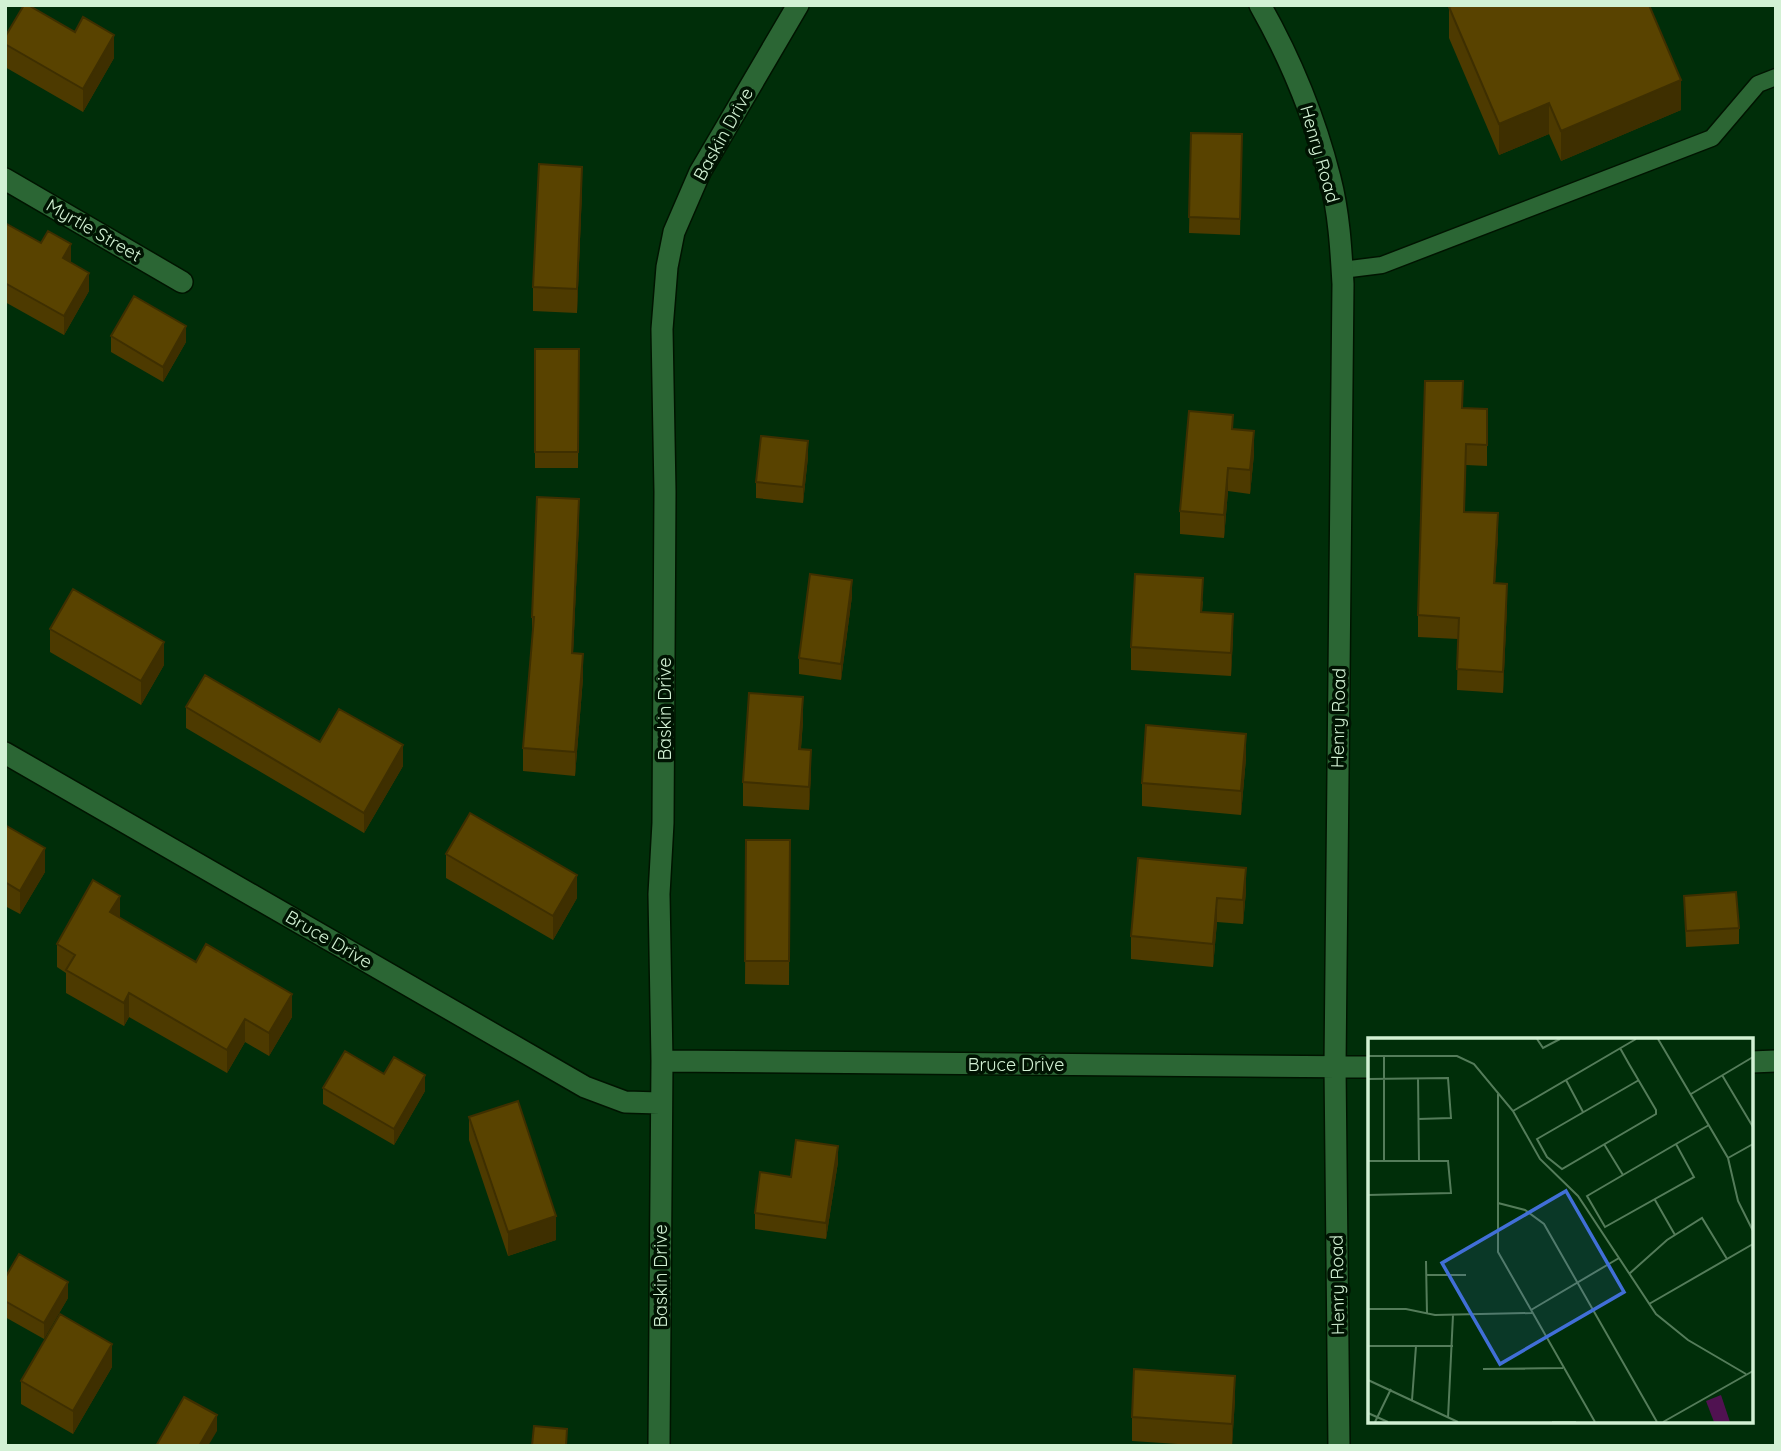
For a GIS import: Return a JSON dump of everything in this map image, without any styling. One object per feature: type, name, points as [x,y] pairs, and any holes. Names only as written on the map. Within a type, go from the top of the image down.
[{"type":"street","name":"Baskin Drive","points":[[659,1446],[662,1061],[659,894],[663,823],[665,492],[662,328],[667,267],[674,232],[700,172],[798,5]]},
{"type":"street","name":"Henry Road","points":[[1260,5],[1304,100],[1331,179],[1339,226],[1342,270],[1335,1066],[1339,1446]]},
{"type":"street","name":"Myrtle Street","points":[[5,179],[182,282]]},
{"type":"street","name":"Bruce Drive","points":[[5,753],[585,1087],[625,1102],[660,1103]]},
{"type":"street","name":"Bruce Drive","points":[[662,1061],[1368,1067]]},
{"type":"street","points":[[1753,1062],[1776,1061]]},
{"type":"lane","points":[[1342,270],[1382,265],[1713,138],[1758,84],[1776,76]]},
{"type":"building","points":[[24,5],[75,32],[83,17],[114,35],[83,89],[5,44],[5,37]]},
{"type":"building","points":[[1649,5],[1681,80],[1561,131],[1549,103],[1499,124],[1449,7]]},
{"type":"building","points":[[1191,133],[1242,134],[1240,219],[1189,217]]},
{"type":"building","points":[[539,164],[582,167],[577,289],[533,287]]},
{"type":"building","points":[[5,223],[41,243],[48,231],[71,244],[63,258],[89,273],[64,316],[5,283]]},
{"type":"building","points":[[134,296],[186,326],[163,367],[111,336]]},
{"type":"building","points":[[535,349],[579,349],[578,452],[535,452]]},
{"type":"building","points":[[1425,381],[1463,381],[1462,408],[1487,409],[1487,445],[1466,444],[1464,512],[1498,513],[1494,583],[1507,584],[1503,672],[1457,669],[1459,618],[1418,615]]},
{"type":"building","points":[[1189,411],[1233,415],[1232,429],[1254,431],[1250,470],[1228,468],[1224,515],[1180,511]]},
{"type":"building","points":[[761,436],[808,441],[803,487],[756,482]]},
{"type":"building","points":[[537,497],[579,499],[572,653],[583,654],[575,752],[523,748],[534,617]]},
{"type":"building","points":[[810,574],[852,580],[841,664],[799,658]]},
{"type":"building","points":[[1135,574],[1203,578],[1201,612],[1233,614],[1231,653],[1131,647]]},
{"type":"building","points":[[73,589],[164,642],[141,681],[50,629]]},
{"type":"building","points":[[205,675],[320,742],[339,709],[403,745],[364,813],[186,707]]},
{"type":"building","points":[[749,693],[803,697],[799,749],[811,750],[809,787],[743,782]]},
{"type":"building","points":[[1146,725],[1246,734],[1241,791],[1142,783]]},
{"type":"building","points":[[470,813],[577,875],[553,916],[446,854]]},
{"type":"building","points":[[5,825],[45,848],[20,891],[5,882]]},
{"type":"building","points":[[746,840],[790,840],[789,961],[745,961]]},
{"type":"building","points":[[1138,858],[1246,868],[1243,900],[1217,898],[1213,944],[1131,936]]},
{"type":"building","points":[[93,880],[120,896],[110,912],[196,962],[206,944],[292,994],[269,1033],[245,1019],[227,1050],[129,993],[124,1003],[66,970],[75,955],[57,944]]},
{"type":"building","points":[[1736,892],[1739,928],[1686,931],[1684,896]]},
{"type":"building","points":[[345,1051],[384,1074],[394,1057],[425,1075],[394,1129],[323,1088]]},
{"type":"building","points":[[518,1101],[556,1216],[508,1232],[469,1117]]},
{"type":"building","points":[[796,1140],[838,1146],[826,1223],[755,1213],[760,1172],[791,1177]]},
{"type":"building","points":[[19,1254],[68,1282],[44,1323],[5,1301],[5,1278]]},
{"type":"building","points":[[60,1314],[112,1344],[73,1411],[21,1381]]},
{"type":"building","points":[[1134,1369],[1235,1376],[1232,1424],[1132,1417]]},
{"type":"building","points":[[184,1397],[217,1415],[199,1446],[156,1446]]},
{"type":"building","points":[[534,1426],[567,1429],[566,1446],[532,1446]]}]
